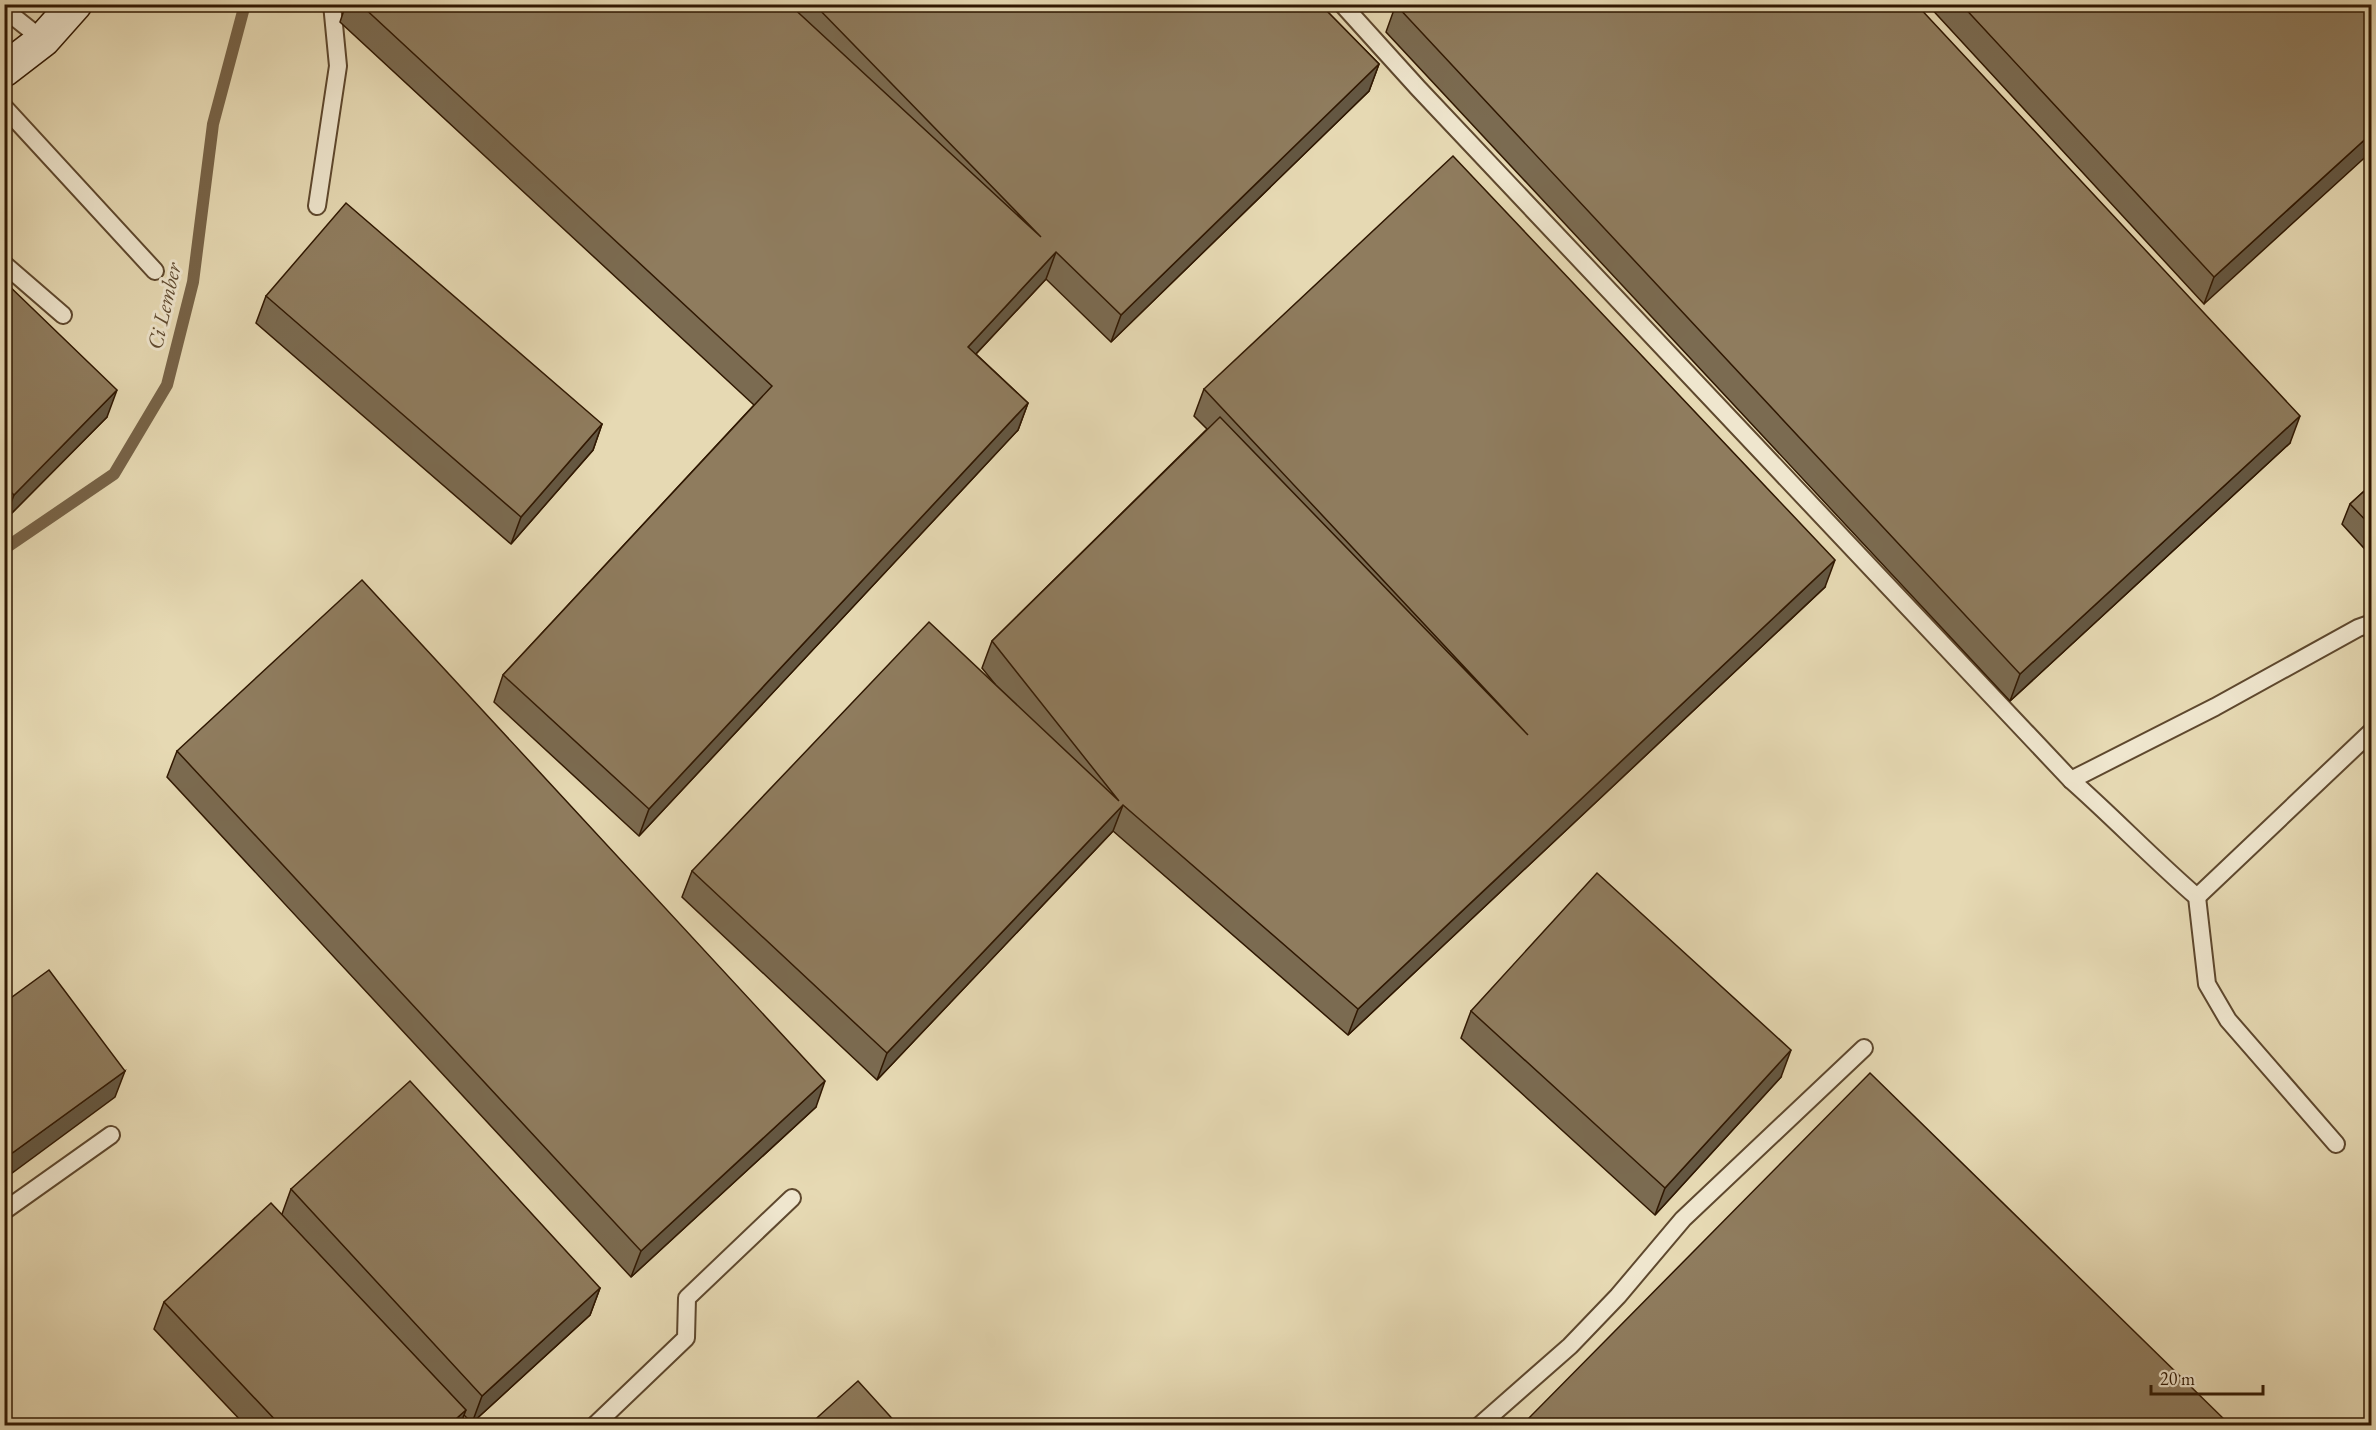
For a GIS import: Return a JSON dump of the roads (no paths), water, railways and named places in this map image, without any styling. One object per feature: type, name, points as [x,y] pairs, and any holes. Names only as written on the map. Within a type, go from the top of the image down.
[{"type":"main road","points":[[4,70],[43,40],[75,4]]},
{"type":"lane","points":[[316,206],[338,66],[332,4]]},
{"type":"lane","points":[[1342,4],[1426,97],[2071,780],[2197,897],[2208,984],[2228,1020],[2336,1144]]},
{"type":"lane","points":[[4,9],[43,40]]},
{"type":"lane","points":[[4,107],[155,271]]},
{"type":"lane","points":[[4,264],[63,315]]},
{"type":"lane","points":[[2071,780],[2215,707],[2372,623]]},
{"type":"lane","points":[[2197,897],[2372,731]]},
{"type":"lane","points":[[1479,1425],[1570,1346],[1618,1296],[1683,1219],[1864,1048]]},
{"type":"lane","points":[[4,1210],[111,1135]]},
{"type":"lane","points":[[594,1425],[686,1338],[687,1298],[792,1198]]},
{"type":"waterway","name":"Ci Lember","points":[[4,549],[114,474],[167,385],[193,282],[213,124],[245,4]]}]
